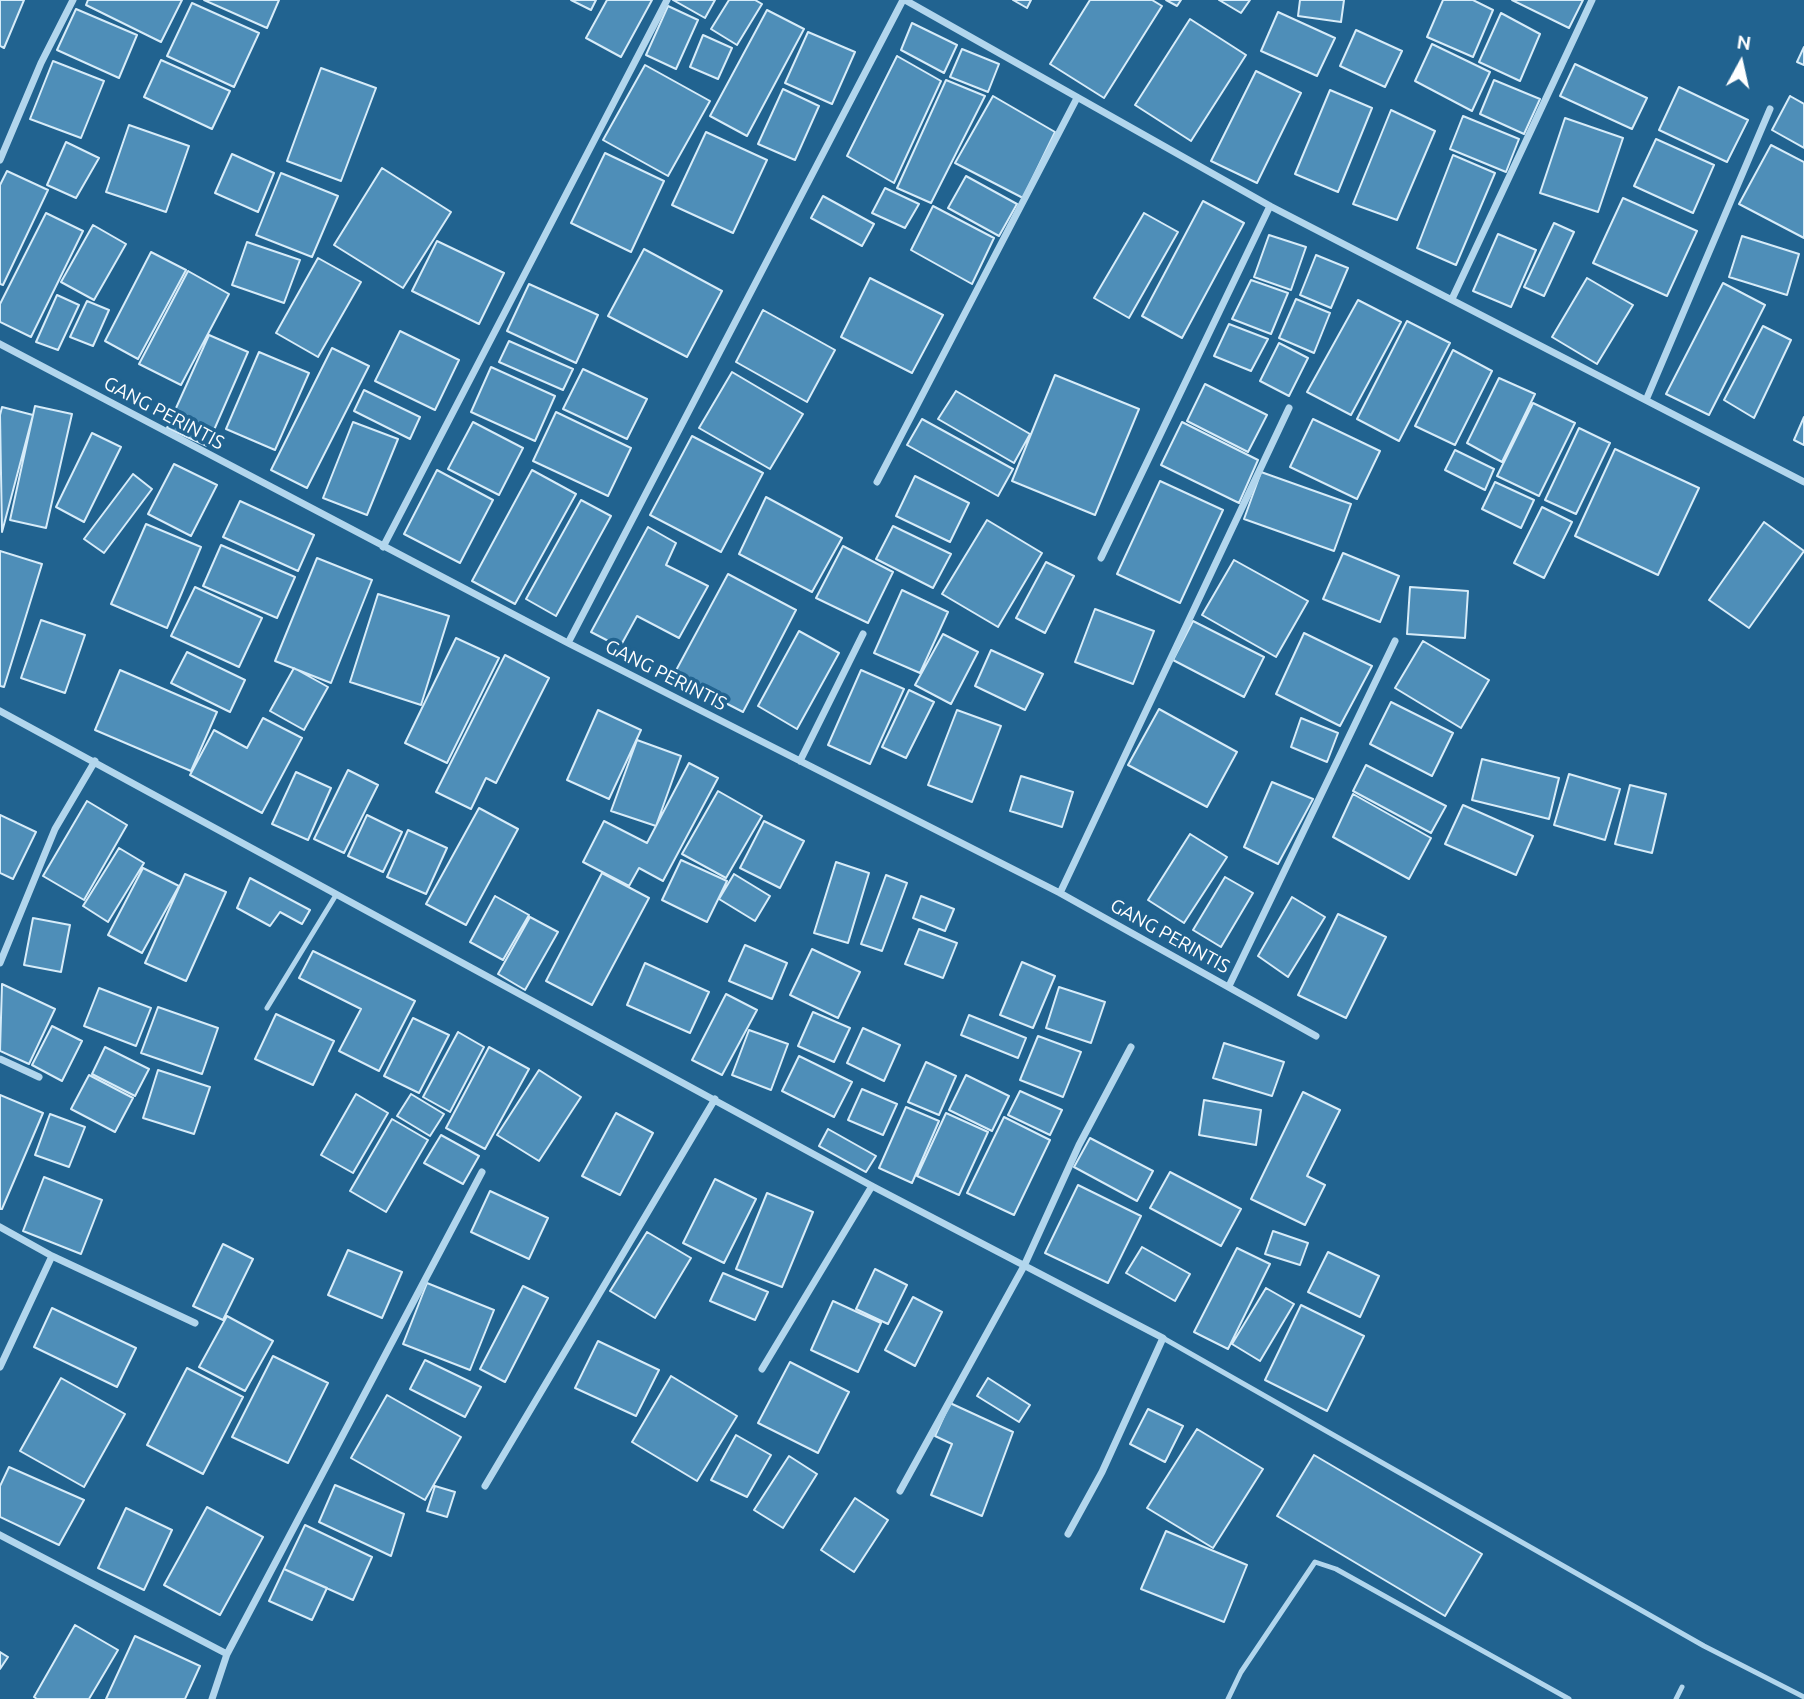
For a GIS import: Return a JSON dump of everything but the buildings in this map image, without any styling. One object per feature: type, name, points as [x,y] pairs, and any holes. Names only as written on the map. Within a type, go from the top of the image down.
[{"type":"street","points":[[0,160],[41,64],[73,0]]},
{"type":"street","points":[[383,547],[667,0]]},
{"type":"street","points":[[568,643],[904,0],[1270,206],[1804,482]]},
{"type":"street","points":[[1452,299],[1592,0]]},
{"type":"street","points":[[877,482],[1077,98]]},
{"type":"street","points":[[1646,400],[1770,109]]},
{"type":"street","points":[[1101,558],[1270,206]]},
{"type":"street","name":"GANG PERINTIS","points":[[0,344],[568,643],[1060,893],[1317,1036]]},
{"type":"street","points":[[1060,893],[1289,408]]},
{"type":"street","points":[[800,761],[863,634]]},
{"type":"street","points":[[1228,986],[1395,641]]},
{"type":"street","points":[[0,710],[872,1186],[1163,1338],[1102,1472],[1068,1534]]},
{"type":"street","points":[[0,962],[55,829],[95,761]]},
{"type":"street","points":[[900,1491],[1024,1266],[1079,1145],[1131,1047]]},
{"type":"street","points":[[0,1059],[39,1077]]},
{"type":"street","points":[[485,1486],[715,1100]]},
{"type":"street","points":[[212,1699],[227,1654],[482,1171]]},
{"type":"street","points":[[762,1369],[872,1186]]},
{"type":"street","points":[[0,1227],[52,1256],[195,1323]]},
{"type":"street","points":[[0,1367],[52,1256]]},
{"type":"street","points":[[0,1535],[227,1654]]},
{"type":"lane","points":[[267,1008],[336,895]]},
{"type":"lane","points":[[1163,1338],[1704,1646],[1804,1697]]},
{"type":"lane","points":[[1228,1699],[1241,1672],[1310,1564],[1320,1562],[1569,1699]]},
{"type":"lane","points":[[1676,1699],[1682,1687]]}]
